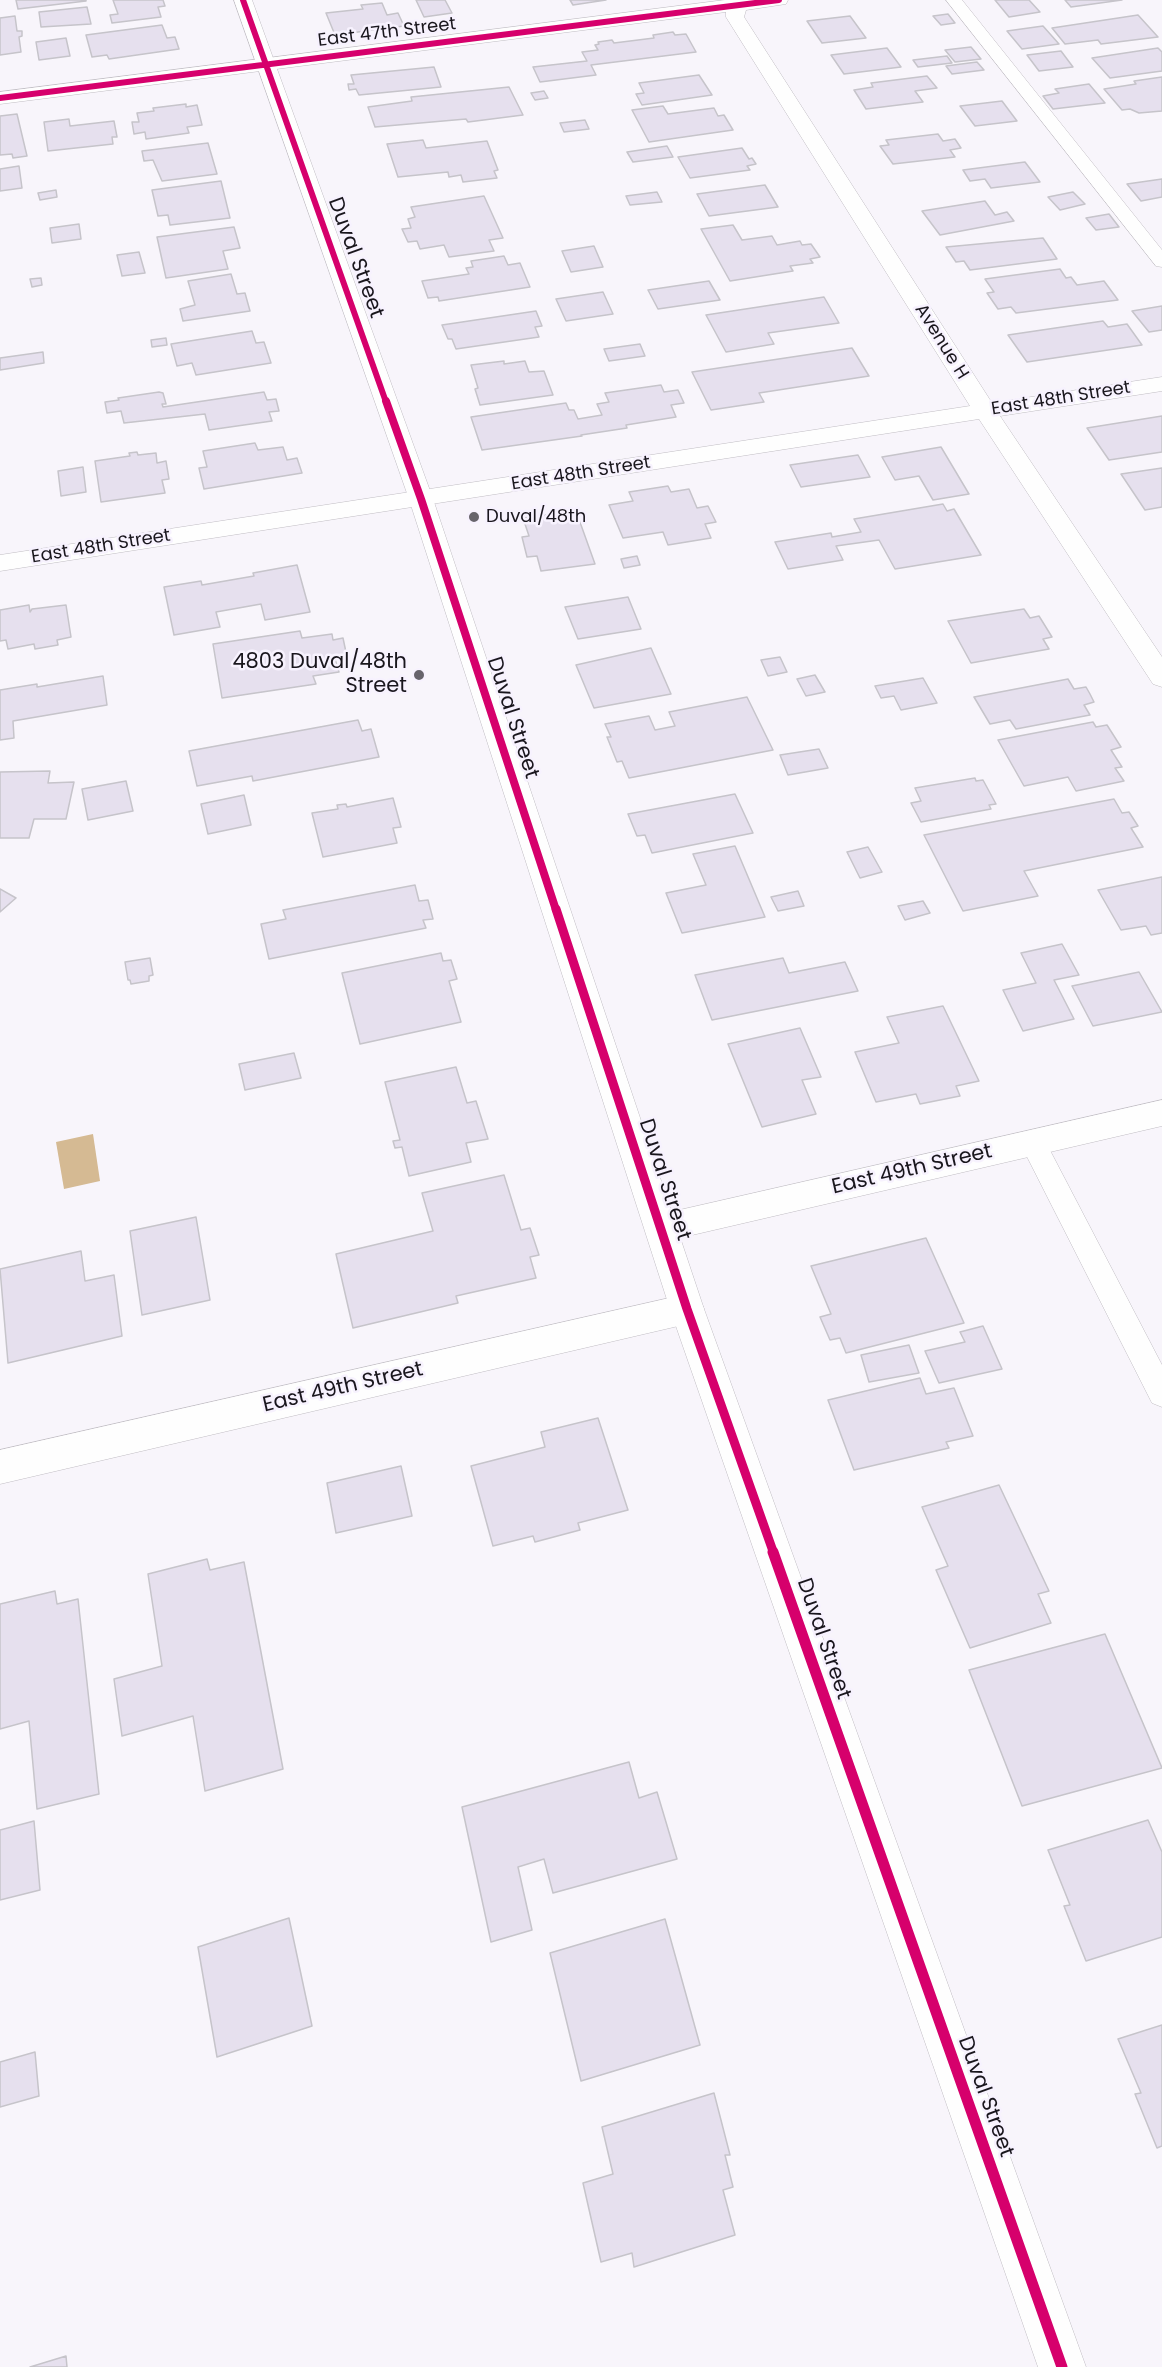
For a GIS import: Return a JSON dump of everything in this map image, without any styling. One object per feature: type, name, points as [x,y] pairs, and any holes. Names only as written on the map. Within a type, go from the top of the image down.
[{"type":"street","name":"Duval Street","points":[[243,0],[421,499],[687,1309],[1062,2367]]},
{"type":"street","name":"East 47th Street","points":[[0,98],[267,65],[736,2],[778,0]]},
{"type":"street","name":"Avenue H","points":[[736,2],[735,18],[985,411],[1162,678]]},
{"type":"street","name":"East 48th Street","points":[[0,563],[1162,384]]},
{"type":"street","name":"East 49th Street","points":[[662,1228],[1162,1113]]},
{"type":"street","name":"East 49th Street","points":[[0,1467],[687,1309]]},
{"type":"lane","points":[[954,0],[1162,262]]},
{"type":"lane","points":[[1032,1143],[1162,1394]]},
{"type":"shaded area","points":[[93,1134],[100,1181],[64,1189],[56,1142]]},
{"type":"building","points":[[16,0],[86,0],[86,1],[18,9]]},
{"type":"building","points":[[113,0],[163,0],[165,6],[158,7],[161,17],[112,23],[110,15],[118,14]]},
{"type":"building","points":[[416,0],[445,0],[452,13],[424,17]]},
{"type":"building","points":[[570,0],[606,0],[573,5]]},
{"type":"building","points":[[995,0],[1029,0],[1040,12],[1009,17]]},
{"type":"building","points":[[1065,0],[1122,0],[1071,7]]},
{"type":"building","points":[[382,3],[387,15],[398,13],[404,26],[335,35],[326,13],[363,9],[361,5]]},
{"type":"building","points":[[87,7],[91,24],[41,27],[39,12]]},
{"type":"building","points":[[948,14],[955,23],[941,25],[933,16]]},
{"type":"building","points":[[1138,15],[1158,37],[1101,44],[1098,40],[1065,44],[1052,28]]},
{"type":"building","points":[[15,16],[17,31],[22,31],[22,36],[19,37],[21,52],[0,55],[0,18]]},
{"type":"building","points":[[850,16],[866,38],[822,43],[807,21]]},
{"type":"building","points":[[162,25],[167,38],[175,37],[179,49],[109,59],[107,55],[92,57],[86,35]]},
{"type":"building","points":[[1043,26],[1059,44],[1022,49],[1007,31]]},
{"type":"building","points":[[673,32],[675,35],[686,34],[696,52],[591,65],[596,75],[540,82],[533,67],[587,61],[582,52],[598,50],[595,45],[599,44],[598,42],[612,40],[614,43],[654,38],[653,35]]},
{"type":"building","points":[[66,38],[70,56],[39,60],[36,42]]},
{"type":"building","points":[[971,47],[981,59],[955,62],[945,50]]},
{"type":"building","points":[[887,48],[901,67],[844,74],[831,55]]},
{"type":"building","points":[[1158,48],[1162,52],[1162,71],[1110,78],[1092,58]]},
{"type":"building","points":[[1061,51],[1073,67],[1039,71],[1027,55]]},
{"type":"building","points":[[947,56],[952,63],[918,67],[913,60]]},
{"type":"building","points":[[977,62],[984,70],[952,74],[946,66]]},
{"type":"building","points":[[434,67],[441,87],[359,95],[356,89],[349,90],[348,84],[354,84],[351,75]]},
{"type":"building","points":[[699,75],[712,95],[642,105],[636,94],[644,93],[639,83]]},
{"type":"building","points":[[927,76],[937,88],[915,91],[923,102],[866,109],[854,90],[873,87],[871,83]]},
{"type":"building","points":[[1162,77],[1162,111],[1139,113],[1130,109],[1122,110],[1104,89],[1136,84],[1134,81]]},
{"type":"building","points":[[1089,84],[1105,103],[1053,109],[1043,96],[1059,93],[1055,89]]},
{"type":"building","points":[[509,87],[523,115],[468,122],[466,119],[375,127],[368,107],[412,101],[411,97]]},
{"type":"building","points":[[544,91],[548,98],[535,100],[531,93]]},
{"type":"building","points":[[1002,101],[1017,121],[975,126],[960,106]]},
{"type":"building","points":[[186,104],[186,107],[197,105],[202,125],[187,127],[189,133],[146,139],[145,132],[134,134],[132,122],[139,122],[137,113],[154,111],[153,108]]},
{"type":"building","points":[[663,106],[668,114],[714,108],[718,116],[724,115],[733,130],[649,142],[632,110]]},
{"type":"building","points":[[17,114],[27,156],[13,158],[12,154],[0,155],[0,116]]},
{"type":"building","points":[[69,119],[70,126],[114,121],[117,137],[112,137],[113,144],[48,151],[44,122]]},
{"type":"building","points":[[585,120],[589,129],[564,132],[560,123]]},
{"type":"building","points":[[938,134],[943,141],[955,139],[961,148],[950,150],[955,157],[893,164],[880,146],[889,145],[886,140]]},
{"type":"building","points":[[423,140],[426,148],[487,141],[498,170],[494,171],[497,178],[463,182],[461,175],[449,177],[448,172],[398,177],[387,144]]},
{"type":"building","points":[[208,143],[217,174],[162,181],[153,160],[144,161],[142,151]]},
{"type":"building","points":[[667,146],[673,157],[633,162],[627,152]]},
{"type":"building","points":[[742,148],[749,159],[752,158],[756,164],[747,166],[750,170],[690,178],[678,157]]},
{"type":"building","points":[[1025,162],[1040,182],[991,188],[985,179],[970,181],[963,170]]},
{"type":"building","points":[[19,166],[22,188],[0,191],[0,169]]},
{"type":"building","points":[[1162,179],[1162,197],[1141,201],[1127,184]]},
{"type":"building","points":[[221,181],[230,218],[170,225],[168,215],[158,216],[152,190]]},
{"type":"building","points":[[765,185],[778,207],[709,216],[697,194]]},
{"type":"building","points":[[56,190],[57,197],[40,200],[38,193]]},
{"type":"building","points":[[657,192],[662,202],[630,205],[626,196]]},
{"type":"building","points":[[1073,192],[1085,204],[1060,210],[1048,197]]},
{"type":"building","points":[[484,196],[503,238],[489,240],[494,251],[449,257],[444,245],[420,249],[417,241],[408,242],[402,229],[411,228],[408,219],[415,217],[411,207]]},
{"type":"building","points":[[985,201],[995,215],[1007,212],[1014,221],[940,235],[922,211]]},
{"type":"building","points":[[1109,214],[1119,227],[1096,230],[1086,218]]},
{"type":"building","points":[[79,224],[81,239],[52,243],[50,228]]},
{"type":"building","points":[[733,225],[742,240],[772,236],[777,245],[800,241],[802,245],[811,244],[820,257],[810,259],[813,263],[790,266],[793,271],[730,281],[701,229]]},
{"type":"building","points":[[234,227],[240,248],[223,251],[228,269],[166,278],[157,237]]},
{"type":"building","points":[[1043,238],[1057,259],[970,270],[964,261],[956,262],[946,247]]},
{"type":"building","points":[[594,246],[603,267],[571,272],[562,251]]},
{"type":"building","points":[[139,252],[145,273],[122,276],[117,255]]},
{"type":"building","points":[[504,256],[508,265],[520,263],[530,287],[439,301],[438,297],[428,298],[422,281],[469,274],[466,268],[473,267],[471,261]]},
{"type":"building","points":[[1060,269],[1066,278],[1071,277],[1077,285],[1104,281],[1118,300],[1016,313],[1011,307],[998,309],[987,293],[994,292],[985,279]]},
{"type":"building","points":[[231,274],[237,294],[245,293],[250,311],[183,321],[180,309],[195,305],[188,281]]},
{"type":"building","points":[[41,278],[42,285],[32,287],[30,279]]},
{"type":"building","points":[[709,281],[720,300],[658,309],[648,290]]},
{"type":"building","points":[[603,292],[613,314],[566,321],[556,299]]},
{"type":"building","points":[[824,297],[839,323],[768,333],[774,344],[726,352],[706,315]]},
{"type":"building","points":[[1162,306],[1162,330],[1149,332],[1132,311]]},
{"type":"building","points":[[536,311],[542,326],[535,327],[539,337],[456,349],[452,339],[448,339],[442,325]]},
{"type":"building","points":[[1103,321],[1108,327],[1127,324],[1142,345],[1027,362],[1008,335]]},
{"type":"building","points":[[252,331],[256,343],[264,342],[271,363],[196,375],[192,363],[177,366],[171,344]]},
{"type":"building","points":[[166,338],[167,345],[152,347],[151,340]]},
{"type":"building","points":[[640,344],[645,356],[609,361],[604,349]]},
{"type":"building","points":[[852,348],[869,376],[759,393],[764,402],[711,410],[692,372]]},
{"type":"building","points":[[43,352],[44,363],[0,370],[0,358]]},
{"type":"building","points":[[504,361],[504,364],[525,361],[529,372],[544,371],[553,395],[480,405],[471,365]]},
{"type":"building","points":[[661,385],[664,392],[678,390],[684,403],[671,405],[676,417],[626,425],[627,428],[582,436],[482,450],[471,417],[566,403],[569,410],[574,410],[578,419],[602,415],[597,404],[609,402],[605,393]]},
{"type":"building","points":[[264,392],[267,400],[276,399],[279,411],[269,412],[272,421],[209,430],[205,414],[124,423],[121,411],[107,413],[105,402],[163,393],[166,404],[162,404],[163,407]]},
{"type":"building","points":[[1162,416],[1162,452],[1109,460],[1087,428]]},
{"type":"building","points":[[255,443],[258,450],[283,447],[287,460],[297,458],[302,473],[204,489],[199,468],[207,467],[203,451]]},
{"type":"building","points":[[941,447],[969,494],[933,500],[919,476],[895,480],[882,457]]},
{"type":"building","points":[[137,452],[138,455],[156,453],[157,463],[166,461],[169,479],[162,480],[165,493],[101,502],[95,461],[130,456],[129,453]]},
{"type":"building","points":[[858,455],[870,477],[801,487],[790,465]]},
{"type":"building","points":[[83,467],[86,492],[61,496],[58,471]]},
{"type":"building","points":[[1162,468],[1162,507],[1145,510],[1121,474]]},
{"type":"building","points":[[668,486],[671,492],[689,489],[697,508],[708,506],[716,522],[705,524],[711,538],[668,545],[663,532],[623,538],[609,505],[633,501],[629,492]]},
{"type":"building","points":[[943,504],[947,511],[954,509],[981,555],[895,569],[879,540],[836,546],[843,560],[788,569],[775,542],[831,533],[832,537],[861,532],[854,519]]},
{"type":"building","points":[[576,511],[595,564],[541,571],[537,556],[527,557],[522,537],[529,536],[523,518]]},
{"type":"building","points":[[637,556],[640,565],[624,568],[621,559]]},
{"type":"building","points":[[297,565],[310,612],[265,620],[261,604],[216,612],[220,627],[174,635],[164,587],[201,581],[202,585],[254,576],[253,573]]},
{"type":"building","points":[[628,597],[641,629],[578,639],[565,607]]},
{"type":"building","points":[[29,605],[30,612],[32,609],[66,605],[71,637],[57,640],[58,645],[35,649],[34,644],[8,649],[6,640],[0,641],[0,610]]},
{"type":"building","points":[[1024,609],[1030,618],[1039,616],[1052,637],[1043,639],[1049,649],[971,663],[948,621]]},
{"type":"building","points":[[300,631],[302,638],[332,634],[333,640],[343,638],[347,657],[335,659],[339,672],[313,676],[316,684],[222,698],[213,644]]},
{"type":"building","points":[[651,648],[671,694],[594,708],[576,665]]},
{"type":"building","points":[[780,657],[787,672],[768,676],[761,660]]},
{"type":"building","points":[[815,675],[825,692],[806,696],[797,679]]},
{"type":"building","points":[[103,676],[107,705],[13,721],[14,738],[0,740],[0,690],[37,684],[37,687]]},
{"type":"building","points":[[923,678],[937,703],[901,710],[894,696],[881,698],[875,686]]},
{"type":"building","points":[[1068,679],[1074,689],[1086,687],[1094,702],[1084,705],[1090,715],[1016,729],[1010,720],[990,724],[974,697]]},
{"type":"building","points":[[747,697],[773,750],[629,778],[622,761],[617,762],[607,737],[611,737],[605,724],[649,716],[655,730],[675,726],[669,712]]},
{"type":"building","points":[[358,720],[362,731],[371,729],[379,757],[253,781],[252,776],[197,786],[189,751]]},
{"type":"building","points":[[1093,722],[1096,727],[1107,725],[1121,747],[1111,750],[1122,767],[1115,768],[1124,781],[1076,791],[1068,777],[1024,786],[998,740]]},
{"type":"building","points":[[819,749],[828,768],[788,775],[780,755]]},
{"type":"building","points":[[50,771],[48,783],[74,782],[66,819],[34,819],[29,838],[0,838],[0,772]]},
{"type":"building","points":[[975,778],[976,781],[983,780],[996,804],[989,805],[991,809],[921,822],[911,803],[921,801],[915,788]]},
{"type":"building","points":[[126,781],[133,811],[88,820],[82,789]]},
{"type":"building","points":[[735,794],[753,833],[652,853],[645,835],[637,836],[628,814]]},
{"type":"building","points":[[244,795],[251,825],[208,834],[201,804]]},
{"type":"building","points":[[393,798],[401,827],[393,828],[397,843],[323,857],[312,813],[338,809],[337,805],[346,804],[347,807]]},
{"type":"building","points":[[1114,799],[1122,813],[1129,812],[1138,826],[1131,828],[1143,847],[1024,871],[1038,896],[963,911],[924,835]]},
{"type":"building","points":[[735,846],[765,917],[682,933],[666,893],[706,885],[693,854]]},
{"type":"building","points":[[868,847],[882,872],[860,878],[847,852]]},
{"type":"building","points":[[1162,877],[1162,933],[1151,935],[1146,926],[1121,930],[1098,890]]},
{"type":"building","points":[[415,885],[419,901],[428,900],[433,919],[423,920],[426,928],[269,959],[261,924],[286,919],[283,910]]},
{"type":"building","points":[[0,889],[16,898],[0,912]]},
{"type":"building","points":[[798,891],[804,906],[778,911],[771,897]]},
{"type":"building","points":[[923,901],[930,913],[905,920],[898,906]]},
{"type":"building","points":[[1062,944],[1079,975],[1054,980],[1074,1019],[1023,1031],[1003,990],[1036,983],[1021,953]]},
{"type":"building","points":[[441,953],[443,961],[451,960],[457,979],[449,981],[461,1022],[360,1044],[342,973]]},
{"type":"building","points":[[150,958],[153,975],[149,976],[149,981],[131,984],[128,980],[125,962]]},
{"type":"building","points":[[783,958],[789,973],[845,962],[858,991],[712,1020],[695,975]]},
{"type":"building","points":[[1139,972],[1162,1012],[1093,1026],[1072,986]]},
{"type":"building","points":[[943,1006],[979,1081],[956,1086],[960,1096],[920,1104],[916,1094],[876,1102],[855,1052],[899,1043],[887,1017]]},
{"type":"building","points":[[800,1028],[821,1077],[802,1080],[816,1114],[762,1127],[728,1044]]},
{"type":"building","points":[[294,1053],[301,1078],[245,1090],[239,1064]]},
{"type":"building","points":[[456,1067],[467,1103],[476,1101],[488,1139],[466,1143],[471,1162],[409,1176],[402,1147],[395,1148],[393,1141],[400,1140],[385,1082]]},
{"type":"building","points":[[504,1175],[521,1230],[530,1228],[539,1255],[530,1257],[536,1278],[456,1296],[458,1303],[353,1328],[336,1254],[433,1231],[422,1193]]},
{"type":"building","points":[[196,1217],[210,1300],[142,1315],[130,1231]]},
{"type":"building","points":[[926,1238],[964,1323],[846,1353],[840,1338],[830,1340],[820,1317],[831,1314],[811,1266]]},
{"type":"building","points":[[81,1251],[85,1281],[114,1275],[122,1336],[8,1363],[0,1269]]},
{"type":"building","points":[[983,1326],[1002,1369],[939,1383],[925,1351],[965,1342],[960,1332]]},
{"type":"building","points":[[909,1345],[919,1373],[869,1382],[861,1355]]},
{"type":"building","points":[[920,1378],[926,1394],[954,1388],[973,1436],[946,1442],[949,1448],[854,1470],[828,1400]]},
{"type":"building","points":[[598,1418],[628,1510],[578,1523],[580,1530],[535,1542],[533,1536],[493,1546],[471,1466],[545,1447],[541,1432]]},
{"type":"building","points":[[401,1466],[412,1516],[336,1533],[327,1483]]},
{"type":"building","points":[[999,1485],[1049,1591],[1038,1594],[1051,1623],[970,1648],[936,1570],[948,1566],[922,1507]]},
{"type":"building","points":[[207,1559],[210,1570],[244,1562],[283,1769],[205,1791],[193,1716],[122,1736],[114,1679],[162,1666],[148,1574]]},
{"type":"building","points":[[55,1591],[57,1604],[78,1599],[99,1794],[37,1809],[29,1721],[0,1729],[0,1604]]},
{"type":"building","points":[[1105,1634],[1162,1768],[1022,1806],[969,1670]]},
{"type":"building","points":[[629,1762],[639,1798],[657,1792],[677,1859],[553,1893],[544,1859],[518,1867],[532,1930],[491,1942],[462,1807]]},
{"type":"building","points":[[1148,1820],[1162,1852],[1162,1937],[1086,1961],[1064,1906],[1070,1905],[1048,1850]]},
{"type":"building","points":[[34,1821],[40,1890],[0,1900],[0,1830]]},
{"type":"building","points":[[289,1918],[312,2026],[217,2057],[198,1947]]},
{"type":"building","points":[[665,1919],[700,2045],[581,2081],[550,1953]]},
{"type":"building","points":[[1162,2025],[1162,2146],[1157,2148],[1135,2094],[1141,2093],[1118,2039]]},
{"type":"building","points":[[35,2052],[39,2096],[0,2107],[0,2062]]},
{"type":"building","points":[[714,2093],[730,2155],[725,2155],[733,2187],[723,2190],[735,2235],[634,2267],[632,2253],[601,2262],[583,2183],[613,2174],[602,2127]]},
{"type":"building","points":[[66,2356],[67,2367],[30,2367]]},
{"type":"cycle path","points":[[243,0],[421,499],[687,1309],[1062,2367]]},
{"type":"cycle path","points":[[0,98],[779,0]]},
{"type":"place","name":"Duval/48th","points":[[474,517]]},
{"type":"place","name":"4803 Duval/48th Street","points":[[419,675]]}]
